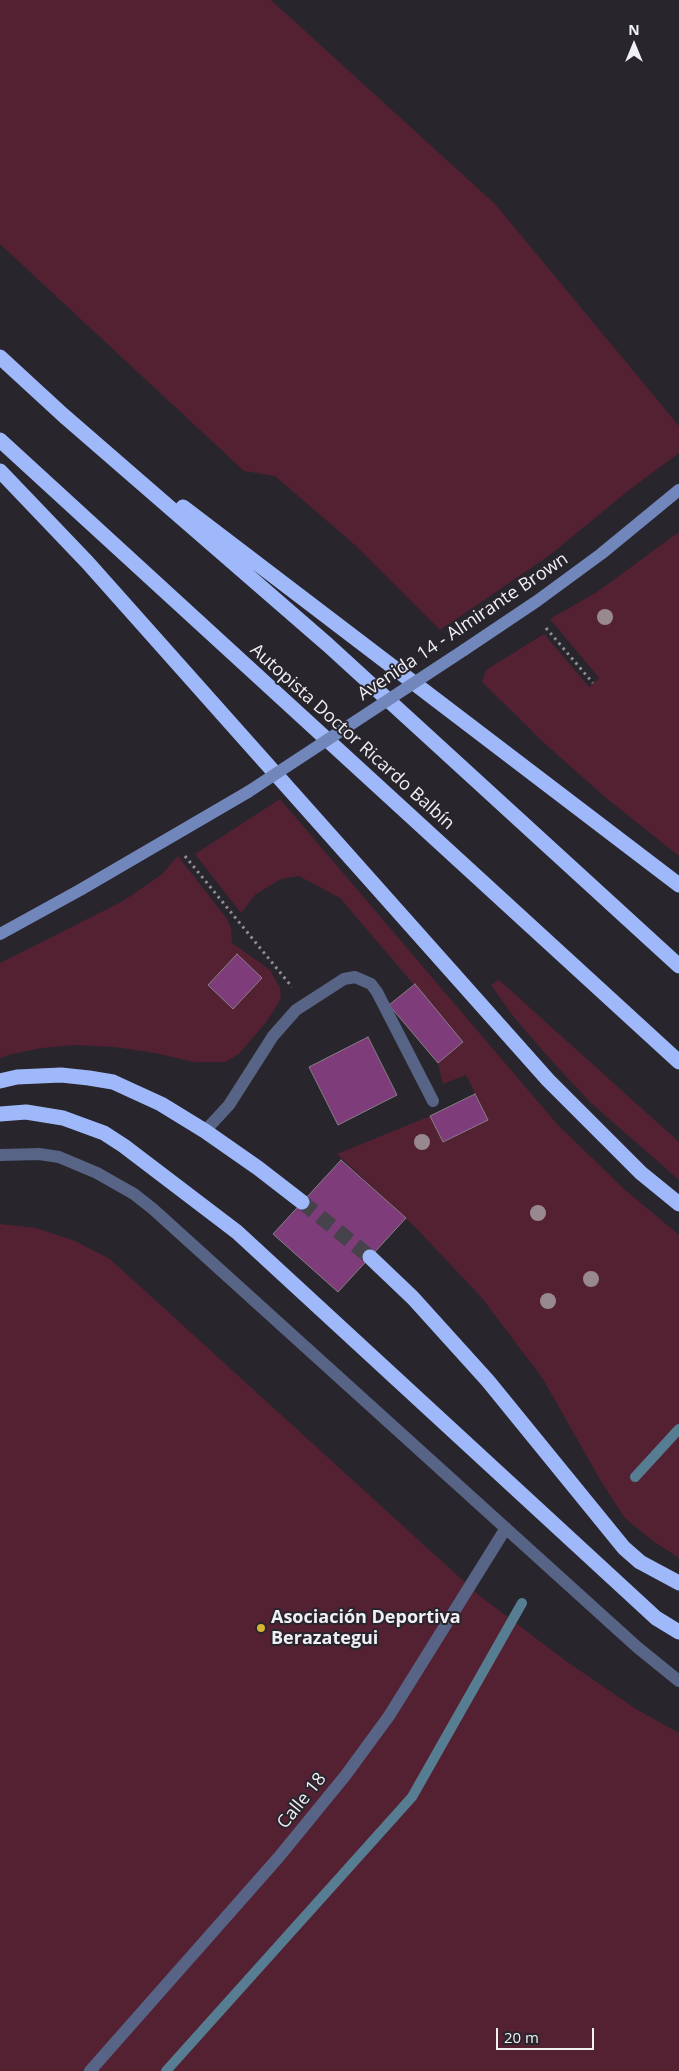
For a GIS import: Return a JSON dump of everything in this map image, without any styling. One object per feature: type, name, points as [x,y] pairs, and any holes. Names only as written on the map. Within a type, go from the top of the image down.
[{"type":"highway","points":[[0,357],[63,415],[328,645],[679,966]]},
{"type":"highway","points":[[63,415],[679,885]]},
{"type":"highway","name":"Autopista Doctor Ricardo Balbín","points":[[0,440],[679,1062]]},
{"type":"highway","points":[[0,471],[88,563],[548,1080],[641,1173],[679,1204]]},
{"type":"highway","points":[[0,1082],[17,1077],[61,1075],[113,1082],[160,1104],[205,1131],[302,1202]]},
{"type":"highway","points":[[0,1114],[26,1112],[63,1118],[104,1133],[124,1146],[237,1232],[656,1618],[679,1632]]},
{"type":"highway","points":[[370,1257],[413,1298],[488,1381],[624,1548],[640,1562],[679,1583]]},
{"type":"main road","name":"Avenida 14 - Almirante Brown","points":[[0,934],[80,890],[248,792],[537,601],[601,554],[679,490]]},
{"type":"street","points":[[205,1131],[238,1092],[273,1036],[296,1010],[344,979],[355,977],[370,984],[377,992],[433,1101]]},
{"type":"street","points":[[0,1156],[39,1154],[59,1157],[97,1172],[134,1194],[153,1209],[637,1647],[679,1681]]},
{"type":"street","name":"Calle 18","points":[[90,2071],[278,1858],[345,1776],[389,1716],[506,1528]]},
{"type":"path","points":[[546,628],[593,683]]},
{"type":"path","points":[[185,856],[305,1003]]},
{"type":"shaded area","points":[[0,0],[271,0],[495,204],[679,426],[679,453],[629,490],[550,555],[440,630],[355,545],[275,476],[244,471],[0,244]]},
{"type":"shaded area","points":[[679,532],[679,856],[606,798],[542,741],[482,682],[486,670],[544,634],[589,687],[599,678],[550,619],[597,592]]},
{"type":"shaded area","points":[[280,799],[557,1124],[624,1189],[679,1235],[679,1558],[653,1541],[625,1518],[602,1483],[543,1379],[482,1298],[415,1227],[337,1154],[430,1116],[443,1142],[488,1120],[466,1075],[443,1084],[438,1063],[463,1042],[340,898],[299,876],[281,879],[256,894],[241,913],[195,854]]},
{"type":"shaded area","points":[[178,856],[227,919],[231,928],[232,943],[270,970],[280,988],[281,998],[267,1021],[239,1054],[225,1062],[194,1062],[155,1053],[115,1047],[75,1045],[42,1048],[0,1058],[0,963],[123,901],[161,875]]},
{"type":"shaded area","points":[[499,980],[679,1142],[679,1180],[591,1103],[550,1059],[513,1016],[491,985]]},
{"type":"shaded area","name":"Asociación Deportiva Berazategui","points":[[0,1224],[36,1228],[75,1241],[110,1259],[480,1596],[566,1661],[636,1709],[679,1733],[679,2071],[0,2071]]},
{"type":"building","points":[[237,954],[262,978],[233,1009],[208,985]]},
{"type":"building","points":[[415,984],[463,1042],[438,1063],[389,1005]]},
{"type":"building","points":[[368,1037],[397,1095],[338,1125],[309,1067]]},
{"type":"building","points":[[475,1094],[488,1120],[443,1142],[430,1116]]},
{"type":"building","points":[[341,1160],[406,1218],[338,1292],[273,1234]]},
{"type":"waterway","points":[[635,1477],[679,1429]]},
{"type":"waterway","points":[[166,2071],[412,1797],[522,1603]]},
{"type":"tunnel","points":[[302,1202],[370,1257]]},
{"type":"place","name":"Asociación Deportiva Berazategui","points":[[261,1628]]}]
